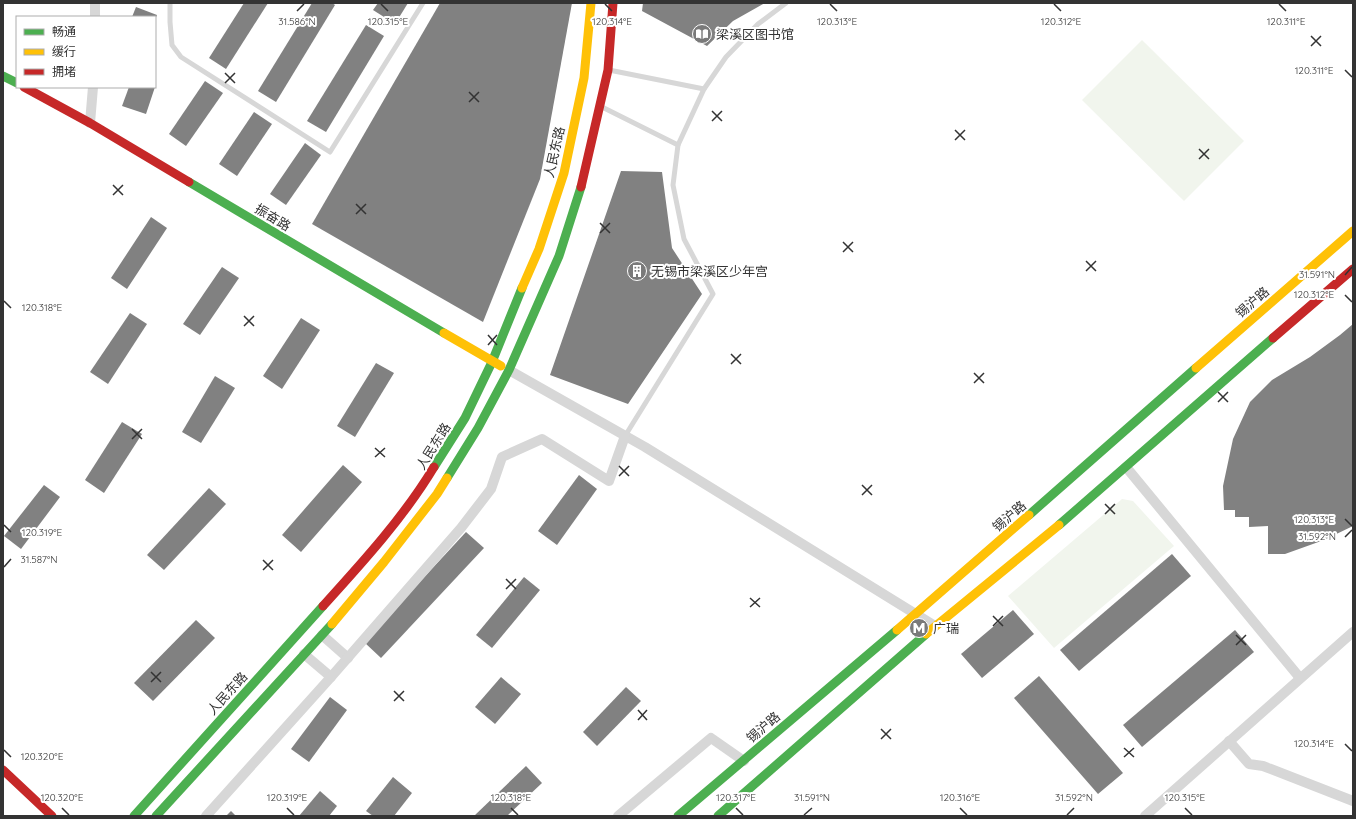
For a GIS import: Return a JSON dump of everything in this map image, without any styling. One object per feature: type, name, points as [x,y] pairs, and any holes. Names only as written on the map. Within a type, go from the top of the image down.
[{"type":"main road","name":"人民东路","points":[[134,816],[367,557],[428,477],[465,418],[492,362],[515,303],[539,249],[564,173],[584,78],[591,3]]},
{"type":"main road","points":[[156,816],[322,635],[384,562],[437,494],[478,428],[510,370],[559,256],[584,178],[608,70],[613,3]]},
{"type":"main road","points":[[3,76],[16,82]]},
{"type":"main road","name":"振奋路","points":[[26,88],[90,123],[492,362],[510,370]]},
{"type":"main road","name":"锡沪路","points":[[678,816],[915,614],[1353,231]]},
{"type":"main road","points":[[724,814],[936,626],[1073,514],[1353,269]]},
{"type":"main road","points":[[3,770],[52,816]]},
{"type":"street","points":[[95,3],[95,16]]},
{"type":"street","points":[[90,123],[93,88]]},
{"type":"street","points":[[510,370],[625,436],[936,626]]},
{"type":"street","points":[[206,816],[348,658],[461,528],[491,489],[502,456],[542,439],[609,480],[625,436]]},
{"type":"street","points":[[1126,467],[1300,678]]},
{"type":"street","points":[[1145,816],[1353,632]]},
{"type":"street","points":[[322,635],[348,658]]},
{"type":"street","points":[[304,654],[331,677]]},
{"type":"street","points":[[618,816],[711,738],[744,761]]},
{"type":"street","points":[[1229,741],[1249,764],[1263,766],[1353,801]]},
{"type":"lane","points":[[170,3],[172,45],[181,57],[330,152],[423,3]]},
{"type":"lane","points":[[625,436],[713,294],[684,239],[673,185],[678,146],[704,89],[726,57],[758,24],[786,3]]},
{"type":"lane","points":[[608,70],[704,89]]},
{"type":"lane","points":[[600,106],[678,146]]},
{"type":"shaded area","points":[[1142,40],[1244,141],[1184,201],[1082,100]]},
{"type":"shaded area","points":[[1122,499],[1133,501],[1174,546],[1054,648],[1008,596]]},
{"type":"building","points":[[244,3],[268,3],[226,69],[209,58]]},
{"type":"building","points":[[312,3],[332,3],[335,5],[276,102],[258,91]]},
{"type":"building","points":[[378,3],[408,3],[395,24],[373,10]]},
{"type":"building","points":[[440,3],[572,3],[540,179],[483,322],[312,224]]},
{"type":"building","name":"梁溪区图书馆","points":[[643,3],[765,3],[733,21],[707,46],[642,11]]},
{"type":"building","points":[[136,7],[157,15],[156,18],[156,16],[132,16]]},
{"type":"building","points":[[366,25],[384,36],[326,132],[307,121]]},
{"type":"building","points":[[205,81],[223,93],[186,146],[169,134]]},
{"type":"building","points":[[129,88],[155,88],[146,114],[122,106]]},
{"type":"building","points":[[254,112],[272,124],[237,176],[219,164]]},
{"type":"building","points":[[305,143],[321,155],[286,205],[270,194]]},
{"type":"building","name":"无锡市梁溪区少年宫","points":[[621,171],[662,172],[672,248],[702,294],[628,404],[550,375]]},
{"type":"building","points":[[151,217],[167,228],[127,289],[111,278]]},
{"type":"building","points":[[222,267],[239,278],[200,335],[183,324]]},
{"type":"building","points":[[130,313],[147,324],[108,384],[90,372]]},
{"type":"building","points":[[301,318],[320,330],[282,389],[263,376]]},
{"type":"building","points":[[1353,324],[1353,526],[1324,540],[1285,554],[1268,554],[1268,526],[1249,527],[1249,517],[1235,517],[1235,510],[1224,510],[1223,486],[1233,439],[1250,402],[1272,380],[1310,357]]},
{"type":"building","points":[[376,363],[394,373],[355,437],[337,426]]},
{"type":"building","points":[[215,376],[235,388],[201,443],[182,432]]},
{"type":"building","points":[[122,422],[142,434],[104,493],[85,480]]},
{"type":"building","points":[[343,465],[362,482],[301,552],[282,535]]},
{"type":"building","points":[[579,475],[597,489],[557,545],[538,531]]},
{"type":"building","points":[[44,485],[60,497],[21,549],[4,536]]},
{"type":"building","points":[[209,488],[226,504],[164,570],[147,555]]},
{"type":"building","points":[[466,532],[484,548],[381,658],[364,642]]},
{"type":"building","points":[[1172,554],[1191,576],[1079,671],[1060,650]]},
{"type":"building","points":[[524,577],[540,590],[492,648],[476,635]]},
{"type":"building","points":[[1013,610],[1034,634],[982,678],[961,654]]},
{"type":"building","points":[[196,620],[215,638],[153,701],[134,683]]},
{"type":"building","points":[[1235,630],[1254,652],[1142,747],[1123,725]]},
{"type":"building","points":[[1039,676],[1123,773],[1098,794],[1014,698]]},
{"type":"building","points":[[501,677],[521,694],[495,724],[475,707]]},
{"type":"building","points":[[626,687],[641,701],[597,746],[583,732]]},
{"type":"building","points":[[330,697],[347,710],[309,762],[291,749]]},
{"type":"building","points":[[526,766],[542,783],[507,816],[474,816]]},
{"type":"building","points":[[393,777],[412,793],[394,816],[373,816],[366,811]]},
{"type":"building","points":[[320,791],[337,806],[329,816],[299,816]]},
{"type":"building","points":[[231,811],[236,816],[226,816]]},
{"type":"traffic: fast","points":[[3,76],[16,82]]},
{"type":"traffic: fast","points":[[189,182],[444,333]]},
{"type":"traffic: fast","points":[[447,478],[478,428],[509,370],[559,256],[581,187]]},
{"type":"traffic: fast","points":[[434,467],[465,418],[492,362],[522,288]]},
{"type":"traffic: fast","points":[[1059,525],[1273,338]]},
{"type":"traffic: fast","points":[[1029,515],[1196,368]]},
{"type":"traffic: fast","points":[[134,816],[323,606]]},
{"type":"traffic: fast","points":[[156,816],[332,624]]},
{"type":"traffic: fast","points":[[678,816],[897,630]]},
{"type":"traffic: fast","points":[[718,816],[926,634]]},
{"type":"traffic: slow","points":[[522,288],[539,249],[564,173],[584,78],[591,3]]},
{"type":"traffic: slow","points":[[1196,368],[1353,231]]},
{"type":"traffic: slow","points":[[444,333],[501,366]]},
{"type":"traffic: slow","points":[[332,624],[384,562],[437,494],[447,478]]},
{"type":"traffic: slow","points":[[897,630],[1029,515]]},
{"type":"traffic: slow","points":[[926,634],[1059,525]]},
{"type":"traffic: jam","points":[[581,187],[608,70],[613,3]]},
{"type":"traffic: jam","points":[[26,88],[90,123],[189,182]]},
{"type":"traffic: jam","points":[[1273,338],[1353,269]]},
{"type":"traffic: jam","points":[[323,606],[396,522],[434,467]]},
{"type":"traffic: jam","points":[[3,770],[52,816]]},
{"type":"place","name":"梁溪区图书馆","points":[[702,34]]},
{"type":"place","name":"无锡市梁溪区少年宫","points":[[637,271]]},
{"type":"place","name":"广瑞","points":[[919,628]]}]
